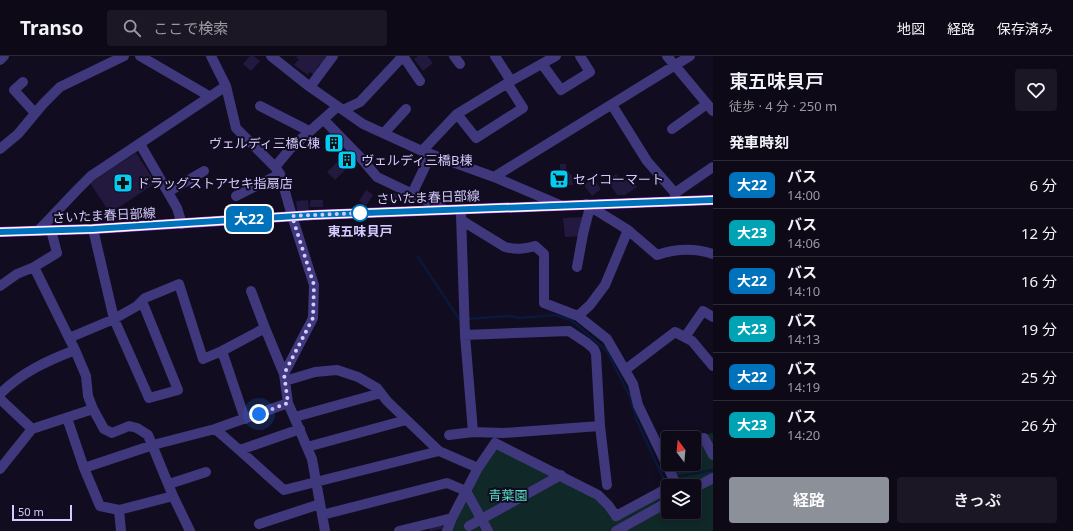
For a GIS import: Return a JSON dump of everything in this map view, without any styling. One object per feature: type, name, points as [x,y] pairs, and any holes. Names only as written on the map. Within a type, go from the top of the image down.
[{"type":"main road","name":"さいたま春日部線","points":[[0,232],[93,229],[292,216],[560,205],[588,206],[675,197],[713,200]]},
{"type":"street","points":[[0,60],[4,56]]},
{"type":"street","points":[[0,149],[18,134],[35,113],[60,87],[124,56]]},
{"type":"street","points":[[140,56],[209,96]]},
{"type":"street","points":[[211,56],[226,86],[236,128],[278,170],[314,285],[313,318],[284,378]]},
{"type":"street","points":[[271,56],[310,87],[363,124],[427,153],[494,177],[560,205]]},
{"type":"street","points":[[310,87],[334,56]]},
{"type":"street","points":[[236,196],[278,170],[290,149],[309,131],[340,109],[360,102],[403,56],[420,81]]},
{"type":"street","points":[[457,114],[476,138],[523,108],[495,56]]},
{"type":"street","points":[[412,194],[427,153],[457,114],[549,59],[561,90],[590,72],[580,56]]},
{"type":"street","points":[[667,56],[710,108],[672,128]]},
{"type":"street","points":[[494,177],[690,56]]},
{"type":"street","points":[[23,82],[14,90],[35,113]]},
{"type":"street","points":[[38,231],[91,176],[226,86]]},
{"type":"street","points":[[612,105],[647,161],[675,197],[713,167]]},
{"type":"street","points":[[260,106],[309,131]]},
{"type":"street","points":[[384,133],[406,109]]},
{"type":"street","points":[[324,120],[377,177],[446,210]]},
{"type":"street","points":[[140,144],[177,208],[182,224]]},
{"type":"street","points":[[168,192],[204,171]]},
{"type":"street","points":[[577,267],[588,206],[628,230],[657,255],[670,251],[700,250],[713,254]]},
{"type":"street","points":[[461,209],[464,334],[473,432]]},
{"type":"street","points":[[461,220],[505,247],[520,250],[536,246],[544,254],[544,303],[578,316],[607,339],[633,384],[638,405],[674,479]]},
{"type":"street","points":[[93,229],[114,319],[149,398],[178,390],[142,301]]},
{"type":"street","points":[[0,286],[17,274],[34,267],[57,253],[50,230]]},
{"type":"street","points":[[578,316],[590,305],[605,284],[628,230]]},
{"type":"street","points":[[34,267],[75,350],[86,376],[88,396],[104,429],[112,433],[129,426],[137,428],[148,435],[173,496],[190,531]]},
{"type":"street","points":[[69,338],[114,319],[137,306],[145,298],[179,284],[203,359],[222,351],[265,328]]},
{"type":"street","points":[[251,291],[284,378],[288,403],[312,459],[325,531]]},
{"type":"street","points":[[685,337],[703,311],[713,317]]},
{"type":"street","points":[[464,334],[568,331],[594,349],[596,354],[600,426],[607,485]]},
{"type":"street","points":[[625,370],[675,332],[692,341],[712,363]]},
{"type":"street","points":[[0,394],[10,384],[42,363],[75,350]]},
{"type":"street","points":[[222,351],[245,419]]},
{"type":"street","points":[[284,378],[315,372],[337,370],[358,377],[377,388],[406,420],[439,451],[478,468]]},
{"type":"street","points":[[295,417],[381,393]]},
{"type":"street","points":[[0,399],[32,429]]},
{"type":"street","points":[[84,468],[153,445],[215,429],[288,403]]},
{"type":"street","points":[[0,469],[32,429],[93,409]]},
{"type":"street","points":[[67,418],[84,468],[100,506],[119,510],[173,496]]},
{"type":"street","points":[[307,447],[406,420]]},
{"type":"street","points":[[449,435],[473,432],[503,433],[600,426]]},
{"type":"street","points":[[215,429],[284,490],[439,451]]},
{"type":"street","points":[[240,450],[300,429]]},
{"type":"street","points":[[704,438],[713,455]]},
{"type":"street","points":[[447,531],[452,518],[478,468],[495,443],[598,495],[608,504],[616,516],[618,530],[661,506]]},
{"type":"street","points":[[169,484],[206,472]]},
{"type":"street","points":[[470,526],[561,475]]},
{"type":"street","points":[[701,484],[713,478]]},
{"type":"street","points":[[322,515],[447,483],[466,491],[488,531]]},
{"type":"street","points":[[616,516],[661,492]]},
{"type":"street","points":[[259,524],[320,504]]},
{"type":"street","points":[[119,510],[121,531]]},
{"type":"street","points":[[399,531],[452,518]]},
{"type":"green space","name":"青葉園","points":[[713,433],[713,531],[450,531],[454,520],[496,446],[597,499],[611,518],[661,493],[661,519],[701,519],[701,479],[674,479],[673,471],[701,471],[701,435]]},
{"type":"building","points":[[250,56],[254,56],[260,61],[251,71],[243,64]]},
{"type":"building","points":[[298,56],[329,56],[321,66],[320,64],[317,68],[319,69],[314,75],[310,72],[308,75],[294,65],[299,59],[296,58]]},
{"type":"building","points":[[418,56],[427,56],[433,63],[423,71],[414,59]]},
{"type":"building","name":"ヴェルディ三橋C棟","points":[[333,135],[341,143],[335,149],[326,142]]},
{"type":"building","name":"ヴェルディ三橋B棟","points":[[349,151],[356,159],[346,169],[338,161]]},
{"type":"building","points":[[136,153],[156,183],[110,213],[90,183]]},
{"type":"building","points":[[337,162],[345,170],[335,180],[327,172]]},
{"type":"building","points":[[560,164],[566,164],[566,170],[572,176],[573,185],[551,186],[551,171],[560,170]]},
{"type":"building","points":[[616,174],[622,182],[630,176],[637,187],[625,195],[617,195],[607,180]]},
{"type":"building","points":[[593,178],[601,189],[592,196],[584,185]]},
{"type":"building","points":[[366,190],[373,195],[366,206],[359,201]]},
{"type":"building","points":[[387,193],[403,193],[404,201],[387,201]]},
{"type":"building","points":[[308,200],[309,210],[298,211],[296,201]]},
{"type":"building","points":[[311,200],[323,200],[323,207],[310,207]]},
{"type":"building","points":[[584,217],[580,236],[565,237],[563,218]]},
{"type":"building","points":[[442,523],[443,529],[430,531],[429,527]]},
{"type":"waterway","points":[[418,257],[459,319],[462,319]]},
{"type":"waterway","points":[[467,319],[508,316],[521,318],[554,315],[571,320],[607,351],[630,397],[637,421],[664,480],[671,478]]},
{"type":"waterway","points":[[676,477],[713,470]]},
{"type":"bus line","name":"大22","points":[[0,232],[93,229],[312,215],[713,200]]},
{"type":"place","name":"ヴェルディ三橋C棟","points":[[334,143]]},
{"type":"place","name":"ヴェルディ三橋B棟","points":[[347,160]]},
{"type":"place","name":"セイコーマート","points":[[559,179]]},
{"type":"place","name":"ドラッグストアセキ指扇店","points":[[123,183]]},
{"type":"place","name":"東五味貝戸","points":[[360,213]]},
{"type":"route","points":[[259,414],[288,403],[284,374],[313,318],[314,285],[292,216],[360,213]]}]
